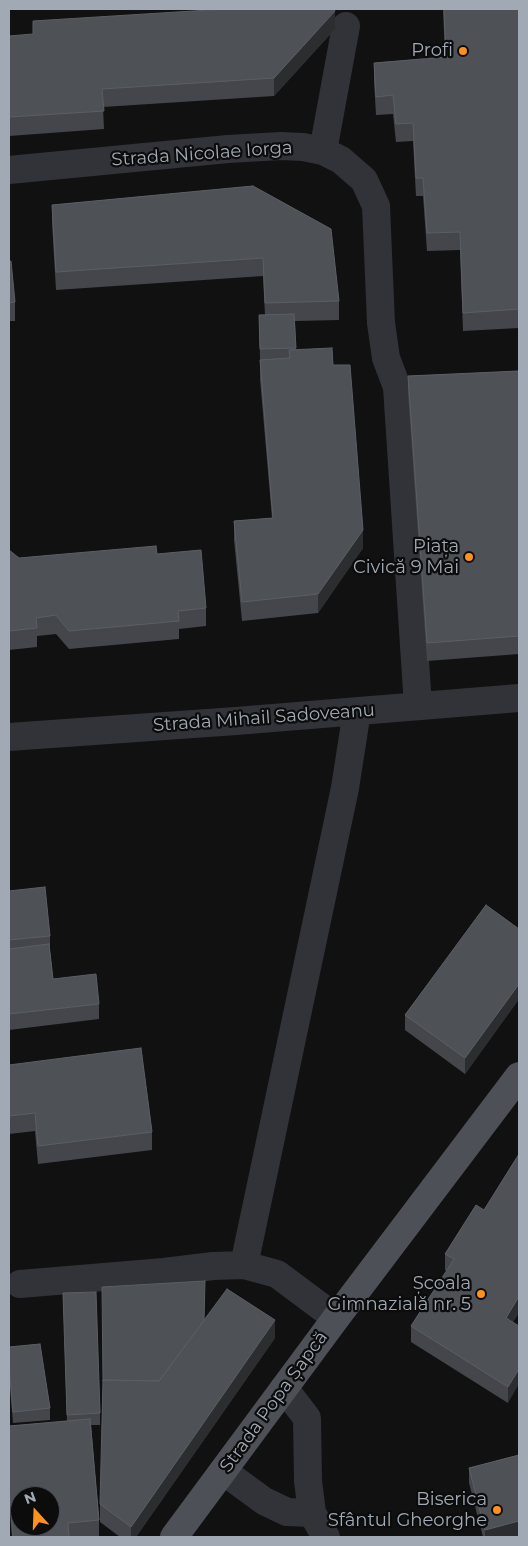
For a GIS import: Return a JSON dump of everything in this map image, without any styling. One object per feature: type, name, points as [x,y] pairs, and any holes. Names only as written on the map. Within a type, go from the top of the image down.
[{"type":"main road","name":"Strada Popa Șapcă","points":[[174,1537],[336,1318],[519,1076]]},
{"type":"street","points":[[324,150],[346,26]]},
{"type":"street","name":"Strada Nicolae Iorga","points":[[9,170],[228,148],[281,146],[324,150],[341,160],[364,180],[376,206],[381,322],[386,358],[397,387],[418,706]]},
{"type":"street","name":"Strada Mihail Sadoveanu","points":[[9,737],[519,698]]},
{"type":"street","points":[[244,1265],[345,788],[357,710]]},
{"type":"street","points":[[20,1284],[213,1266],[244,1265],[277,1274],[336,1318]]},
{"type":"street","points":[[284,1388],[307,1418],[308,1481],[312,1513],[326,1537]]},
{"type":"street","points":[[223,1471],[264,1501],[287,1512],[312,1513]]},
{"type":"building","points":[[225,9],[334,9],[335,11],[274,78],[102,89],[104,111],[9,117],[9,36],[33,34],[33,21]]},
{"type":"building","points":[[444,9],[519,9],[519,309],[463,313],[460,232],[427,233],[423,178],[416,178],[413,123],[396,124],[393,95],[376,97],[374,63],[446,57]]},
{"type":"building","points":[[253,186],[331,229],[339,301],[265,303],[263,258],[56,272],[52,205]]},
{"type":"building","points":[[9,261],[11,261],[15,302],[9,303]]},
{"type":"building","points":[[294,314],[296,348],[260,349],[259,315]]},
{"type":"building","points":[[332,348],[333,365],[350,365],[363,530],[318,594],[242,602],[234,521],[273,518],[260,360],[290,358],[289,350]]},
{"type":"building","name":"Piața Civică 9 Mai","points":[[519,371],[519,636],[427,643],[408,376]]},
{"type":"building","points":[[156,546],[157,554],[201,550],[206,608],[178,611],[179,621],[69,631],[56,615],[36,618],[37,628],[9,631],[9,550],[19,558]]},
{"type":"building","points":[[45,887],[50,936],[9,940],[9,891]]},
{"type":"building","points":[[486,905],[519,929],[519,984],[465,1058],[405,1015]]},
{"type":"building","points":[[49,944],[53,979],[96,974],[99,1004],[9,1014],[9,949]]},
{"type":"building","points":[[141,1048],[152,1132],[38,1146],[35,1113],[9,1116],[9,1065]]},
{"type":"building","name":"Școala Gimnazială nr. 5","points":[[519,1154],[519,1299],[506,1318],[519,1326],[519,1369],[508,1387],[411,1326],[454,1259],[445,1254],[476,1205],[484,1210]]},
{"type":"building","points":[[205,1281],[204,1321],[159,1381],[103,1381],[102,1287]]},
{"type":"building","points":[[227,1289],[275,1320],[131,1527],[100,1504],[103,1380],[159,1381]]},
{"type":"building","points":[[96,1292],[100,1413],[67,1415],[63,1293]]},
{"type":"building","points":[[40,1344],[50,1408],[13,1412],[9,1347]]},
{"type":"building","points":[[90,1419],[99,1520],[68,1523],[69,1537],[13,1537],[60,1536],[60,1486],[10,1486],[10,1500],[9,1426]]},
{"type":"building","name":"Biserica Sfântul Gheorghe","points":[[519,1455],[519,1521],[485,1530],[469,1468]]},
{"type":"place","name":"Profi","points":[[463,51]]},
{"type":"place","name":"Piața Civică 9 Mai","points":[[469,557]]},
{"type":"place","name":"Școala Gimnazială nr. 5","points":[[481,1294]]},
{"type":"place","name":"Biserica Sfântul Gheorghe","points":[[497,1510]]}]
